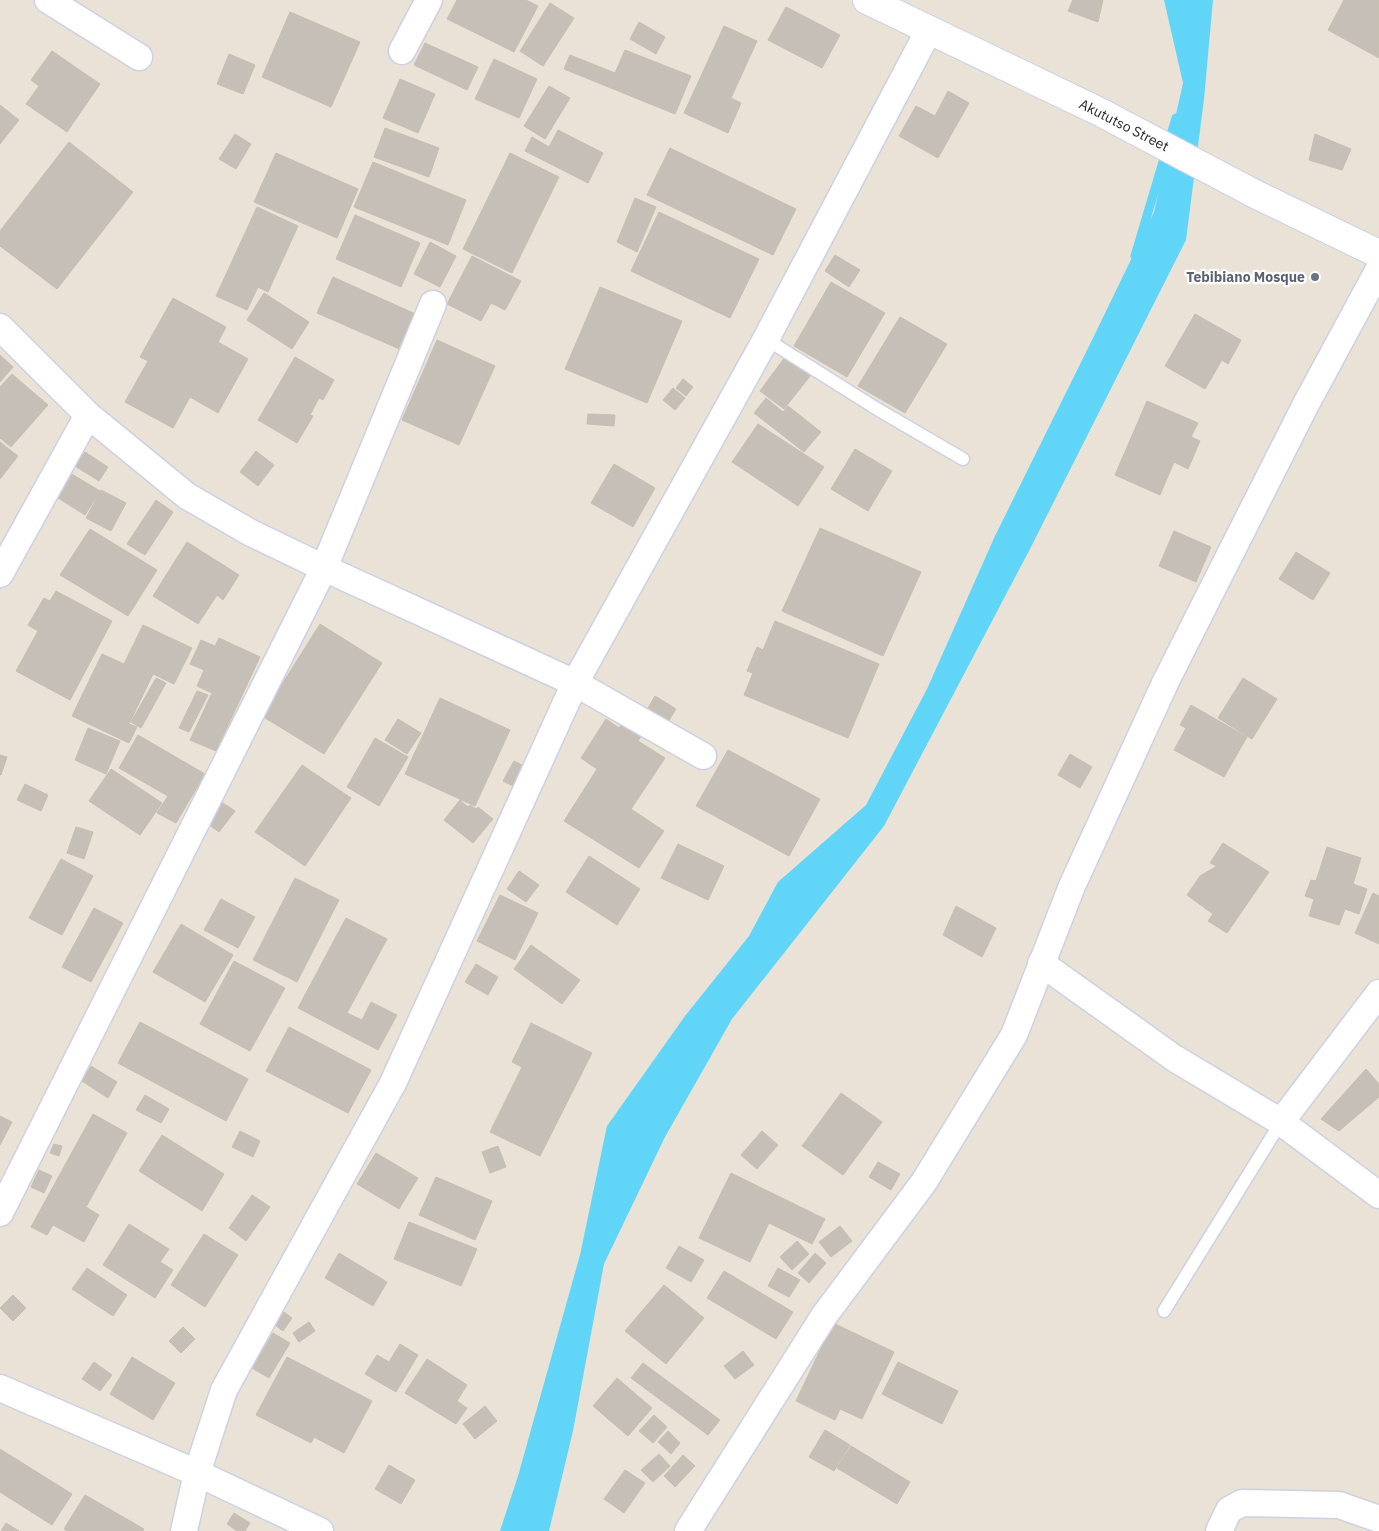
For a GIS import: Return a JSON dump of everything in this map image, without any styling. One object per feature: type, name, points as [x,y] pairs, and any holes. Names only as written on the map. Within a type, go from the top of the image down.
[{"type":"main road","name":"Akututso Street","points":[[878,2],[929,30],[1100,112],[1255,194],[1379,254]]},
{"type":"street","points":[[48,0],[139,57]]},
{"type":"street","points":[[402,51],[429,0]]},
{"type":"street","points":[[184,1531],[197,1473],[224,1390],[393,1083],[575,683],[766,339],[929,30]]},
{"type":"street","points":[[688,1531],[824,1316],[924,1182],[1014,1035],[1072,886],[1166,680],[1305,406],[1379,269]]},
{"type":"street","points":[[0,1213],[324,568],[433,304]]},
{"type":"street","points":[[0,327],[88,414],[187,496],[251,533],[575,683],[703,756]]},
{"type":"street","points":[[0,574],[88,414]]},
{"type":"street","points":[[1041,963],[1174,1058],[1281,1122],[1379,1195]]},
{"type":"street","points":[[1281,1122],[1379,994]]},
{"type":"street","points":[[0,1388],[197,1473],[320,1531]]},
{"type":"street","points":[[1219,1531],[1229,1510],[1242,1503],[1339,1505],[1379,1519]]},
{"type":"lane","points":[[766,339],[877,409],[963,459]]},
{"type":"lane","points":[[1164,1311],[1281,1122]]},
{"type":"water","points":[[1164,0],[1213,0],[1204,99],[1186,240],[1030,549],[884,826],[732,1019],[665,1137],[604,1264],[573,1431],[549,1531],[500,1531],[518,1476],[580,1255],[607,1126],[685,1016],[749,936],[778,882],[866,805],[927,689],[995,536],[1154,212],[1183,83]]},
{"type":"building","points":[[457,0],[526,0],[538,6],[514,52],[447,19]]},
{"type":"building","points":[[1073,0],[1103,0],[1098,22],[1068,11]]},
{"type":"building","points":[[1344,0],[1379,0],[1379,58],[1328,30]]},
{"type":"building","points":[[550,3],[574,18],[543,66],[520,51]]},
{"type":"building","points":[[786,7],[840,35],[822,68],[768,40]]},
{"type":"building","points":[[290,12],[360,42],[331,107],[262,77]]},
{"type":"building","points":[[639,22],[665,37],[656,54],[630,39]]},
{"type":"building","points":[[724,26],[757,41],[731,98],[741,103],[728,133],[684,113]]},
{"type":"building","points":[[425,43],[478,67],[467,90],[414,65]]},
{"type":"building","points":[[625,50],[691,76],[675,114],[564,69],[570,55],[615,73]]},
{"type":"building","points":[[52,51],[100,84],[67,132],[26,104],[39,86],[31,80]]},
{"type":"building","points":[[229,54],[255,65],[243,94],[217,84]]},
{"type":"building","points":[[494,59],[537,79],[519,118],[475,99]]},
{"type":"building","points":[[400,79],[435,94],[418,133],[383,118]]},
{"type":"building","points":[[549,86],[570,98],[545,139],[524,126]]},
{"type":"building","points":[[948,91],[969,103],[938,158],[899,136],[916,106],[935,116]]},
{"type":"building","points":[[0,105],[19,120],[0,144]]},
{"type":"building","points":[[385,128],[439,148],[429,177],[374,157]]},
{"type":"building","points":[[558,130],[603,153],[588,183],[525,151],[532,137],[549,147]]},
{"type":"building","points":[[235,134],[251,144],[236,169],[219,159]]},
{"type":"building","points":[[1315,134],[1351,149],[1342,170],[1309,160]]},
{"type":"building","points":[[69,142],[133,192],[57,289],[0,246],[0,231]]},
{"type":"building","points":[[670,148],[796,209],[773,255],[647,195]]},
{"type":"building","points":[[276,153],[358,189],[337,238],[254,202]]},
{"type":"building","points":[[510,153],[559,177],[512,273],[463,249]]},
{"type":"building","points":[[373,162],[466,200],[448,245],[354,207]]},
{"type":"building","points":[[635,198],[656,207],[637,252],[617,242]]},
{"type":"building","points":[[257,207],[298,226],[268,292],[258,287],[247,310],[216,296]]},
{"type":"building","points":[[659,212],[759,259],[730,318],[631,271]]},
{"type":"building","points":[[355,215],[420,243],[401,287],[336,259]]},
{"type":"building","points":[[430,242],[456,256],[440,287],[414,274]]},
{"type":"building","points":[[835,255],[860,270],[849,287],[825,271]]},
{"type":"building","points":[[472,256],[521,281],[505,310],[491,303],[481,321],[447,304]]},
{"type":"building","points":[[333,277],[420,316],[404,351],[317,313]]},
{"type":"building","points":[[831,282],[885,313],[847,377],[794,346]]},
{"type":"building","points":[[600,287],[682,321],[647,403],[565,369]]},
{"type":"building","points":[[264,293],[309,322],[292,349],[247,320]]},
{"type":"building","points":[[173,298],[226,327],[218,342],[248,359],[218,413],[190,397],[173,428],[125,402],[148,361],[140,357]]},
{"type":"building","points":[[1195,314],[1241,340],[1228,364],[1222,360],[1205,389],[1165,366]]},
{"type":"building","points":[[900,317],[947,344],[905,413],[858,386]]},
{"type":"building","points":[[437,340],[495,366],[459,445],[402,420]]},
{"type":"building","points":[[0,355],[13,367],[0,382]]},
{"type":"building","points":[[295,357],[334,380],[323,400],[319,398],[310,415],[313,416],[297,443],[258,420]]},
{"type":"building","points":[[785,357],[810,376],[784,409],[760,391]]},
{"type":"building","points":[[12,374],[48,405],[11,447],[0,438],[0,387]]},
{"type":"building","points":[[683,379],[693,387],[686,396],[676,388]]},
{"type":"building","points":[[673,388],[685,398],[675,410],[663,400]]},
{"type":"building","points":[[766,398],[783,412],[788,406],[821,432],[804,452],[754,413]]},
{"type":"building","points":[[1147,401],[1198,423],[1191,437],[1200,441],[1188,469],[1174,462],[1160,495],[1115,475]]},
{"type":"building","points":[[588,414],[615,415],[614,426],[587,424]]},
{"type":"building","points":[[758,424],[824,467],[798,506],[732,462]]},
{"type":"building","points":[[0,442],[18,456],[0,479]]},
{"type":"building","points":[[855,449],[892,471],[868,511],[831,489]]},
{"type":"building","points":[[256,451],[274,465],[258,486],[240,472]]},
{"type":"building","points":[[85,452],[108,467],[99,481],[75,466]]},
{"type":"building","points":[[614,464],[655,488],[633,527],[591,503]]},
{"type":"building","points":[[70,473],[100,491],[85,515],[55,496]]},
{"type":"building","points":[[101,490],[126,503],[111,531],[86,518]]},
{"type":"building","points":[[156,500],[173,512],[145,555],[127,544]]},
{"type":"building","points":[[820,528],[921,572],[883,656],[782,611]]},
{"type":"building","points":[[90,529],[157,570],[128,616],[60,575]]},
{"type":"building","points":[[1174,531],[1211,547],[1196,582],[1159,566]]},
{"type":"building","points":[[187,542],[239,575],[223,600],[217,595],[198,624],[153,596]]},
{"type":"building","points":[[1296,552],[1330,573],[1313,600],[1279,579]]},
{"type":"building","points":[[56,591],[112,621],[70,700],[16,671],[38,631],[28,625],[44,598],[50,601]]},
{"type":"building","points":[[775,621],[879,664],[848,738],[744,695],[753,673],[747,671],[757,647],[763,650]]},
{"type":"building","points":[[320,624],[382,663],[324,754],[262,716]]},
{"type":"building","points":[[143,625],[192,648],[174,684],[153,674],[129,724],[137,727],[129,743],[72,716],[102,654],[124,664]]},
{"type":"building","points":[[219,638],[260,657],[216,751],[190,740],[212,693],[197,686],[204,670],[190,664],[201,640],[215,646]]},
{"type":"building","points":[[156,678],[166,683],[141,728],[131,722]]},
{"type":"building","points":[[1243,678],[1277,699],[1252,739],[1218,718]]},
{"type":"building","points":[[197,691],[208,695],[189,732],[179,728]]},
{"type":"building","points":[[655,696],[676,709],[666,725],[645,713]]},
{"type":"building","points":[[440,698],[510,730],[475,806],[405,774]]},
{"type":"building","points":[[1191,705],[1247,737],[1224,777],[1174,750],[1186,728],[1180,725]]},
{"type":"building","points":[[626,718],[645,730],[638,741],[665,758],[631,809],[664,831],[639,868],[564,821],[597,769],[581,758],[606,719],[619,728]]},
{"type":"building","points":[[398,719],[421,733],[407,754],[385,740]]},
{"type":"building","points":[[88,728],[120,741],[106,774],[75,760]]},
{"type":"building","points":[[138,735],[205,774],[176,823],[157,813],[168,796],[119,768]]},
{"type":"building","points":[[375,738],[408,757],[379,806],[347,787]]},
{"type":"building","points":[[728,750],[820,799],[789,856],[696,806]]},
{"type":"building","points":[[1070,754],[1092,767],[1080,788],[1058,775]]},
{"type":"building","points":[[0,755],[7,757],[1,775],[0,775]]},
{"type":"building","points":[[514,761],[528,768],[517,788],[503,781]]},
{"type":"building","points":[[302,765],[351,798],[305,866],[255,832]]},
{"type":"building","points":[[111,769],[162,803],[140,835],[89,801]]},
{"type":"building","points":[[25,784],[48,795],[41,811],[17,800]]},
{"type":"building","points":[[460,800],[468,807],[470,805],[476,809],[478,807],[493,819],[473,843],[444,820]]},
{"type":"building","points":[[220,801],[235,811],[219,832],[205,822]]},
{"type":"building","points":[[76,827],[93,832],[84,859],[67,853]]},
{"type":"building","points":[[1223,843],[1269,872],[1227,933],[1208,921],[1213,914],[1187,895],[1200,876],[1217,866],[1210,863]]},
{"type":"building","points":[[678,844],[724,866],[708,900],[661,878]]},
{"type":"building","points":[[1327,847],[1361,858],[1353,884],[1367,889],[1359,914],[1345,909],[1339,925],[1309,916],[1314,899],[1305,896],[1311,880],[1316,881]]},
{"type":"building","points":[[589,856],[640,889],[617,925],[566,892]]},
{"type":"building","points":[[61,859],[93,876],[62,935],[29,918]]},
{"type":"building","points":[[519,871],[539,885],[526,902],[507,889]]},
{"type":"building","points":[[295,878],[339,900],[297,982],[253,960]]},
{"type":"building","points":[[1373,893],[1379,896],[1379,944],[1355,933]]},
{"type":"building","points":[[500,895],[538,913],[515,960],[477,941]]},
{"type":"building","points":[[221,899],[255,917],[238,948],[204,930]]},
{"type":"building","points":[[956,906],[996,928],[982,957],[943,935]]},
{"type":"building","points":[[94,908],[123,923],[91,982],[62,967]]},
{"type":"building","points":[[346,918],[387,939],[347,1013],[362,1020],[371,1002],[397,1015],[378,1050],[298,1008]]},
{"type":"building","points":[[181,924],[233,955],[205,1002],[153,972]]},
{"type":"building","points":[[531,945],[580,980],[562,1004],[514,969]]},
{"type":"building","points":[[234,961],[285,988],[250,1051],[200,1024]]},
{"type":"building","points":[[476,964],[498,977],[488,995],[465,982]]},
{"type":"building","points":[[140,1022],[248,1079],[226,1121],[118,1063]]},
{"type":"building","points":[[531,1023],[592,1053],[540,1156],[490,1132],[522,1067],[512,1062]]},
{"type":"building","points":[[289,1027],[371,1070],[348,1113],[266,1071]]},
{"type":"building","points":[[91,1066],[117,1082],[108,1098],[82,1081]]},
{"type":"building","points":[[1366,1069],[1379,1084],[1379,1097],[1339,1131],[1321,1119]]},
{"type":"building","points":[[841,1093],[882,1122],[843,1175],[802,1146]]},
{"type":"building","points":[[145,1095],[169,1109],[161,1123],[136,1110]]},
{"type":"building","points":[[93,1114],[127,1133],[86,1207],[99,1215],[84,1242],[53,1225],[47,1235],[31,1227]]},
{"type":"building","points":[[0,1116],[12,1122],[0,1145]]},
{"type":"building","points":[[240,1131],[260,1141],[253,1157],[232,1147]]},
{"type":"building","points":[[762,1131],[778,1145],[757,1169],[741,1155]]},
{"type":"building","points":[[162,1135],[224,1174],[202,1211],[139,1171]]},
{"type":"building","points":[[54,1144],[62,1146],[59,1156],[50,1153]]},
{"type":"building","points":[[498,1146],[506,1167],[490,1173],[482,1152]]},
{"type":"building","points":[[376,1153],[418,1178],[399,1209],[357,1184]]},
{"type":"building","points":[[878,1162],[900,1174],[891,1190],[869,1177]]},
{"type":"building","points":[[39,1170],[52,1176],[44,1193],[31,1187]]},
{"type":"building","points":[[731,1173],[825,1219],[812,1244],[769,1223],[750,1262],[699,1238]]},
{"type":"building","points":[[436,1177],[492,1201],[475,1240],[419,1215]]},
{"type":"building","points":[[252,1195],[270,1207],[246,1241],[229,1228]]},
{"type":"building","points":[[409,1222],[477,1249],[461,1286],[394,1259]]},
{"type":"building","points":[[129,1224],[169,1249],[160,1262],[173,1270],[155,1298],[103,1265]]},
{"type":"building","points":[[840,1226],[852,1241],[831,1257],[819,1242]]},
{"type":"building","points":[[204,1234],[238,1255],[205,1307],[171,1285]]},
{"type":"building","points":[[797,1241],[809,1254],[792,1270],[780,1257]]},
{"type":"building","points":[[679,1246],[704,1260],[691,1282],[666,1268]]},
{"type":"building","points":[[339,1253],[387,1282],[373,1306],[325,1278]]},
{"type":"building","points":[[815,1253],[826,1263],[809,1283],[798,1273]]},
{"type":"building","points":[[87,1268],[127,1295],[113,1316],[72,1289]]},
{"type":"building","points":[[778,1268],[800,1280],[789,1297],[768,1286]]},
{"type":"building","points":[[724,1271],[793,1312],[776,1339],[707,1298]]},
{"type":"building","points":[[664,1285],[704,1318],[666,1364],[625,1331]]},
{"type":"building","points":[[13,1295],[26,1308],[13,1321],[0,1308]]},
{"type":"building","points":[[277,1307],[292,1318],[283,1331],[268,1320]]},
{"type":"building","points":[[309,1322],[315,1331],[299,1342],[293,1333]]},
{"type":"building","points":[[833,1323],[894,1352],[862,1419],[840,1409],[835,1420],[796,1401]]},
{"type":"building","points":[[183,1327],[195,1339],[181,1353],[169,1341]]},
{"type":"building","points":[[273,1333],[290,1343],[269,1378],[252,1368]]},
{"type":"building","points":[[400,1344],[418,1355],[396,1392],[365,1374],[377,1355],[389,1362]]},
{"type":"building","points":[[743,1351],[754,1365],[735,1379],[724,1366]]},
{"type":"building","points":[[132,1357],[175,1383],[153,1420],[110,1394]]},
{"type":"building","points":[[287,1357],[372,1401],[344,1453],[314,1437],[311,1443],[256,1415]]},
{"type":"building","points":[[427,1359],[467,1385],[457,1401],[467,1408],[456,1424],[405,1393]]},
{"type":"building","points":[[94,1362],[112,1375],[100,1391],[82,1379]]},
{"type":"building","points":[[898,1362],[958,1391],[942,1424],[882,1394]]},
{"type":"building","points":[[643,1363],[720,1420],[708,1435],[631,1378]]},
{"type":"building","points":[[617,1378],[652,1408],[628,1436],[593,1406]]},
{"type":"building","points":[[485,1406],[497,1421],[475,1439],[463,1424]]},
{"type":"building","points":[[654,1415],[667,1427],[653,1443],[639,1431]]},
{"type":"building","points":[[825,1430],[850,1445],[834,1471],[809,1457]]},
{"type":"building","points":[[668,1431],[680,1443],[671,1454],[658,1442]]},
{"type":"building","points":[[851,1446],[910,1482],[897,1504],[837,1468]]},
{"type":"building","points":[[0,1449],[72,1494],[52,1525],[0,1492]]},
{"type":"building","points":[[659,1454],[670,1466],[653,1482],[641,1470]]},
{"type":"building","points":[[683,1455],[695,1466],[675,1487],[664,1476]]},
{"type":"building","points":[[389,1465],[415,1480],[401,1504],[375,1489]]},
{"type":"building","points":[[625,1470],[645,1483],[624,1513],[604,1499]]},
{"type":"building","points":[[85,1495],[144,1529],[143,1531],[67,1531],[64,1529]]},
{"type":"building","points":[[234,1513],[250,1523],[245,1531],[237,1531],[227,1524]]},
{"type":"building","points":[[6,1523],[19,1531],[1,1531]]},
{"type":"waterway","points":[[1135,256],[1176,118]]},
{"type":"place","name":"Tebibiano Mosque","points":[[1315,277]]}]
